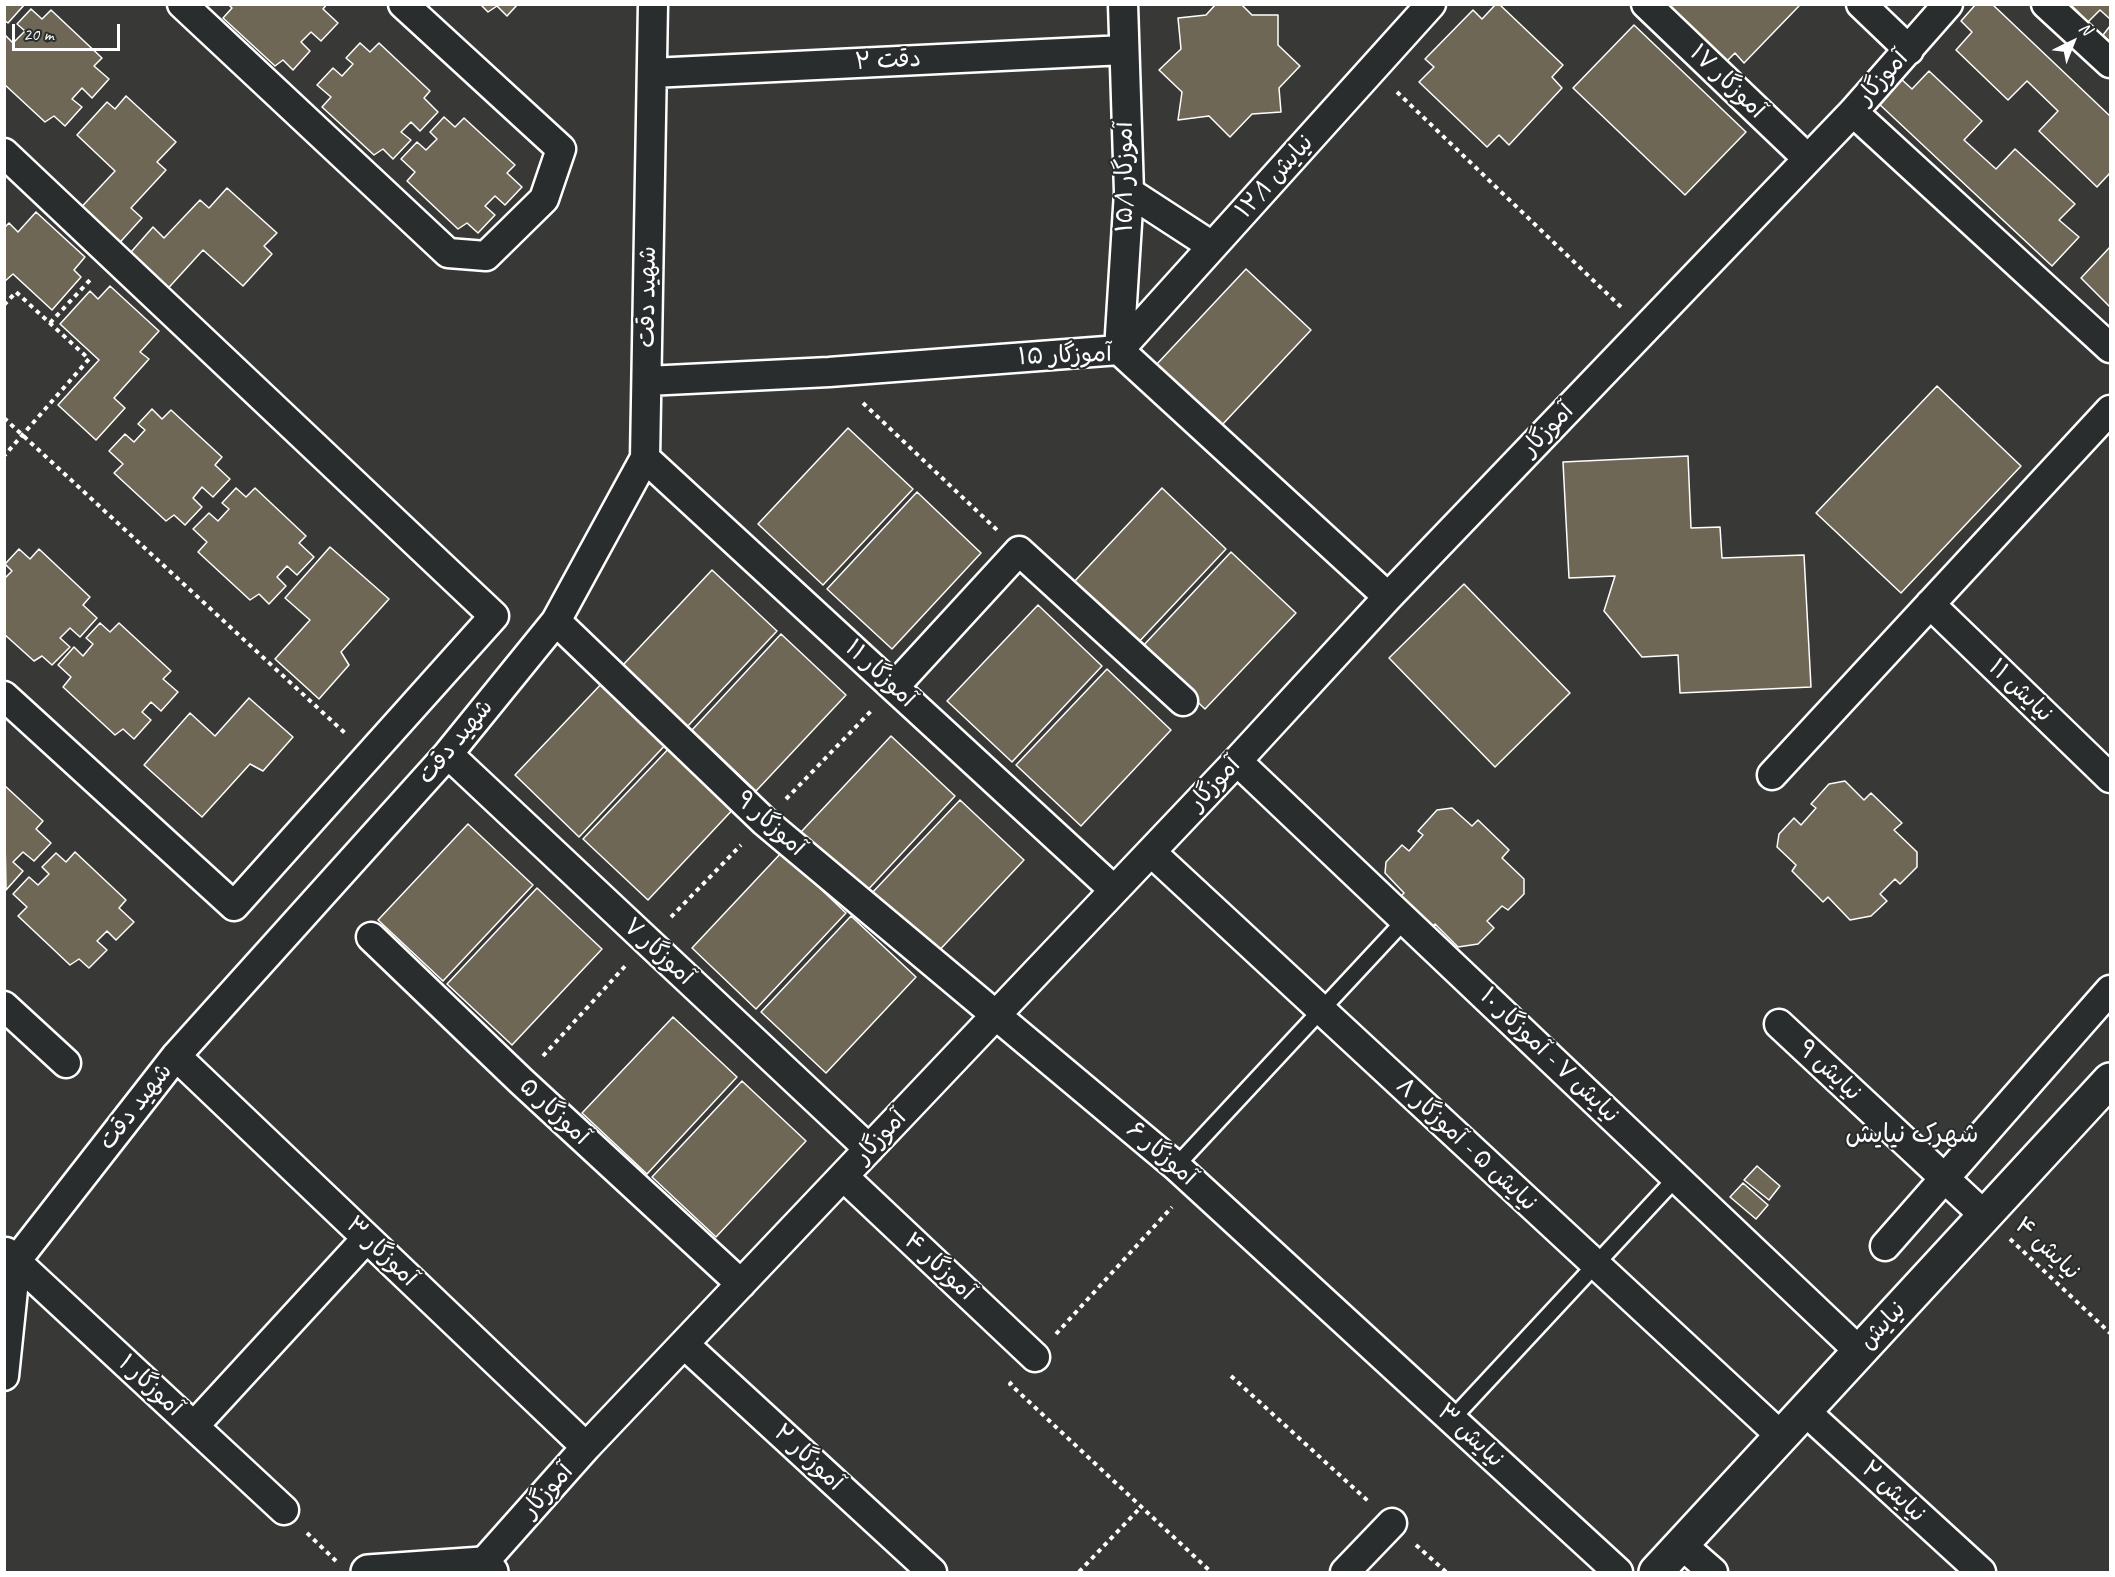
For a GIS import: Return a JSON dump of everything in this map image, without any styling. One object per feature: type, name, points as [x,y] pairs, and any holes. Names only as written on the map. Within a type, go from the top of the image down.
[{"type":"street","points":[[182,4],[448,253],[486,256],[544,199],[561,149],[403,4]]},
{"type":"street","name":"شهید دقت","points":[[10,1256],[176,1056],[448,754],[555,621],[645,458],[653,4]]},
{"type":"street","name":"آموزگار ۱۵/۱","points":[[1119,350],[1130,192],[1123,4]]},
{"type":"street","name":"نیایش ۱۲/۱","points":[[1119,350],[1431,4]]},
{"type":"street","name":"آموزگار ۱۷","points":[[1646,4],[1808,159]]},
{"type":"street","points":[[1861,4],[1909,50]]},
{"type":"street","name":"آموزگار","points":[[487,1568],[586,1447],[1237,761],[1388,597],[1853,112],[1948,4]]},
{"type":"street","points":[[2046,4],[2110,63]]},
{"type":"street","name":"دقت ۲","points":[[652,73],[1124,50]]},
{"type":"street","points":[[1853,112],[2110,348]]},
{"type":"street","points":[[4,153],[494,616],[234,906],[4,696]]},
{"type":"street","points":[[1130,192],[1212,246]]},
{"type":"street","name":"آموزگار ۱۵","points":[[647,381],[829,372],[1119,350],[1388,597]]},
{"type":"street","points":[[1772,776],[2110,410]]},
{"type":"street","name":"آموزگار ۱۱","points":[[645,458],[1114,890]]},
{"type":"street","points":[[894,687],[1019,551],[1183,701]]},
{"type":"street","name":"نیایش ۱۱","points":[[1930,604],[2110,778]]},
{"type":"street","name":"آموزگار ۹","points":[[555,621],[764,821],[995,1016]]},
{"type":"street","name":"آموزگار ۷","points":[[448,754],[869,1149]]},
{"type":"street","name":"نیایش ۷ - آموزگار ۱۰","points":[[1237,761],[1860,1352]]},
{"type":"street","name":"نیایش ۵ - آموزگار ۸","points":[[1151,852],[1782,1437]]},
{"type":"street","name":"آموزگار ۵","points":[[371,937],[521,1081],[741,1284]]},
{"type":"street","points":[[1885,1246],[2110,990]]},
{"type":"street","points":[[4,1006],[66,1063]]},
{"type":"street","name":"آموزگار ۶","points":[[995,1016],[1185,1174],[1321,1299]]},
{"type":"street","name":"نیایش ۹","points":[[1779,1024],[1985,1215]]},
{"type":"street","name":"آموزگار ۳","points":[[176,1056],[586,1447]]},
{"type":"street","name":"نیایش","points":[[1656,1572],[2110,1080]]},
{"type":"street","name":"آموزگار ۴","points":[[844,1177],[1035,1357]]},
{"type":"street","points":[[194,1426],[367,1238]]},
{"type":"street","points":[[4,1376],[10,1256]]},
{"type":"street","name":"آموزگار ۱","points":[[10,1256],[284,1510]]},
{"type":"street","name":"نیایش ۳","points":[[1321,1299],[1618,1572]]},
{"type":"street","name":"آموزگار ۲","points":[[684,1344],[932,1572]]},
{"type":"street","name":"نیایش ۲","points":[[1805,1411],[1980,1572]]},
{"type":"street","points":[[1345,1572],[1392,1523]]},
{"type":"street","points":[[1682,1545],[1713,1572]]},
{"type":"street","points":[[354,1569],[487,1568]]},
{"type":"lane","points":[[1185,1174],[1322,1011],[1405,920]]},
{"type":"lane","points":[[1452,1419],[1676,1178]]},
{"type":"path","points":[[1373,69],[1644,330]]},
{"type":"path","points":[[50,323],[113,255]]},
{"type":"path","points":[[4,305],[16,292],[89,359],[4,456]]},
{"type":"path","points":[[829,372],[1019,551]]},
{"type":"path","points":[[4,418],[369,755]]},
{"type":"path","points":[[521,1081],[647,942],[894,687]]},
{"type":"path","points":[[1185,1174],[1035,1357],[1010,1384],[1211,1572]]},
{"type":"path","name":"نیایش ۴","points":[[1985,1215],[2110,1333]]},
{"type":"path","points":[[1231,1376],[1446,1572]]},
{"type":"path","points":[[1079,1572],[1141,1507]]},
{"type":"path","points":[[284,1510],[354,1569]]},
{"type":"building","points":[[4,4],[25,4],[8,23],[4,20]]},
{"type":"building","points":[[228,4],[327,4],[323,9],[338,23],[321,41],[311,32],[301,42],[310,51],[293,70],[283,60],[275,66],[223,18],[232,8]]},
{"type":"building","points":[[480,4],[518,4],[507,16],[497,6],[488,12]]},
{"type":"building","points":[[1216,4],[1241,4],[1252,15],[1278,15],[1278,45],[1300,66],[1279,88],[1281,112],[1252,114],[1230,137],[1209,116],[1178,120],[1182,92],[1159,70],[1181,49],[1178,18],[1206,15]]},
{"type":"building","points":[[1496,4],[1499,4],[1563,65],[1552,77],[1562,88],[1509,145],[1499,135],[1487,147],[1419,82],[1434,67],[1425,59],[1473,10],[1482,19]]},
{"type":"building","points":[[1659,4],[1797,4],[1799,6],[1744,63],[1735,53],[1723,65]]},
{"type":"building","points":[[1976,4],[1992,4],[2110,116],[2110,173],[2097,187],[2039,131],[2058,111],[2027,81],[2008,100],[1956,50],[1972,32],[1961,21]]},
{"type":"building","points":[[2070,4],[2110,4],[2110,19],[2100,10],[2088,22]]},
{"type":"building","points":[[31,9],[42,19],[51,10],[102,58],[94,66],[109,79],[92,98],[82,88],[72,99],[82,107],[65,126],[54,116],[45,122],[4,84],[4,34],[13,43],[25,31],[17,24]]},
{"type":"building","points":[[1634,25],[1746,132],[1685,195],[1573,88]]},
{"type":"building","points":[[2110,26],[2110,42],[2103,35]]},
{"type":"building","points":[[360,43],[370,52],[379,43],[430,91],[424,98],[438,112],[420,131],[411,122],[401,132],[411,140],[393,159],[383,149],[374,155],[322,107],[331,97],[317,85],[333,68],[342,76],[353,64],[346,58]]},
{"type":"building","points":[[1929,71],[1982,121],[1964,140],[1996,169],[2015,149],[2075,204],[2059,220],[2079,237],[2052,266],[1878,103],[1900,78],[1912,89]]},
{"type":"building","points":[[126,96],[176,142],[157,162],[166,170],[131,208],[142,218],[113,250],[74,215],[115,171],[77,135],[107,102],[115,109]]},
{"type":"building","points":[[444,117],[455,127],[464,118],[515,165],[507,173],[522,187],[505,205],[495,196],[485,206],[495,215],[478,233],[467,223],[458,229],[407,181],[415,172],[401,159],[417,142],[426,150],[437,139],[430,132]]},
{"type":"building","points":[[227,188],[277,233],[264,246],[272,254],[243,286],[203,250],[162,295],[124,260],[153,227],[164,238],[200,200],[209,208]]},
{"type":"building","points":[[36,212],[85,257],[74,270],[81,277],[52,310],[13,274],[4,282],[4,228],[9,223],[18,232]]},
{"type":"building","points":[[2110,247],[2110,307],[2081,278]]},
{"type":"building","points":[[1246,269],[1311,330],[1221,426],[1156,365]]},
{"type":"building","points":[[110,286],[159,331],[140,352],[149,359],[114,398],[125,408],[96,440],[58,405],[99,360],[60,324],[90,291],[98,299]]},
{"type":"building","points":[[1937,386],[2021,466],[1901,593],[1816,513]]},
{"type":"building","points":[[152,409],[162,419],[171,410],[222,457],[215,465],[230,479],[213,497],[202,487],[193,498],[202,507],[185,525],[174,515],[166,521],[114,473],[123,464],[109,451],[125,434],[134,442],[145,430],[138,424]]},
{"type":"building","points":[[848,428],[913,489],[823,585],[758,524]]},
{"type":"building","points":[[1688,456],[1691,528],[1720,527],[1722,558],[1804,555],[1811,687],[1680,693],[1678,655],[1642,657],[1604,611],[1615,576],[1569,578],[1563,462]]},
{"type":"building","points":[[236,488],[246,497],[255,488],[306,536],[299,543],[314,557],[297,575],[287,566],[277,577],[286,586],[269,604],[259,594],[250,600],[198,552],[207,542],[193,529],[209,513],[218,521],[229,509],[222,503]]},
{"type":"building","points":[[1162,488],[1226,549],[1136,645],[1072,584]]},
{"type":"building","points":[[917,492],[981,553],[892,649],[827,589]]},
{"type":"building","points":[[330,547],[389,599],[341,652],[349,665],[319,699],[275,659],[310,620],[285,598]]},
{"type":"building","points":[[19,549],[30,559],[39,549],[90,597],[83,605],[97,618],[80,637],[70,628],[60,638],[70,647],[52,665],[42,656],[34,661],[4,634],[4,579],[12,571],[5,564]]},
{"type":"building","points":[[1231,552],[1296,613],[1205,709],[1141,648]]},
{"type":"building","points":[[712,570],[777,631],[687,727],[622,666]]},
{"type":"building","points":[[1464,584],[1570,693],[1495,767],[1389,658]]},
{"type":"building","points":[[1038,605],[1102,666],[1012,762],[947,701]]},
{"type":"building","points":[[100,623],[110,632],[119,623],[171,671],[163,679],[178,692],[161,711],[151,702],[142,712],[151,720],[134,739],[123,729],[115,735],[63,687],[71,677],[58,665],[74,647],[83,656],[93,644],[86,638]]},
{"type":"building","points":[[781,634],[846,695],[756,791],[692,730]]},
{"type":"building","points":[[1107,669],[1171,730],[1081,826],[1016,765]]},
{"type":"building","points":[[605,680],[670,740],[579,837],[515,775]]},
{"type":"building","points":[[249,698],[293,737],[263,771],[250,764],[202,817],[144,765],[190,713],[215,736]]},
{"type":"building","points":[[891,736],[955,796],[865,893],[801,832]]},
{"type":"building","points":[[674,743],[738,804],[648,900],[583,839]]},
{"type":"building","points":[[1845,781],[1864,800],[1871,793],[1902,823],[1894,830],[1917,852],[1917,867],[1900,884],[1895,879],[1880,894],[1887,901],[1871,916],[1850,920],[1828,897],[1823,902],[1792,871],[1796,865],[1777,847],[1779,834],[1794,818],[1801,825],[1816,808],[1811,804],[1829,784]]},
{"type":"building","points":[[4,785],[43,821],[36,829],[51,843],[34,861],[23,852],[13,862],[23,871],[6,890]]},
{"type":"building","points":[[960,800],[1024,860],[934,956],[870,895]]},
{"type":"building","points":[[1452,808],[1472,826],[1478,820],[1509,850],[1502,858],[1524,879],[1524,894],[1508,910],[1502,906],[1487,921],[1494,928],[1478,944],[1458,947],[1435,924],[1430,929],[1399,898],[1404,893],[1385,873],[1386,862],[1402,845],[1409,851],[1423,835],[1418,831],[1437,810]]},
{"type":"building","points":[[468,824],[533,885],[443,981],[378,920]]},
{"type":"building","points":[[75,852],[126,900],[119,908],[134,922],[116,940],[107,931],[97,941],[107,950],[89,968],[79,959],[70,965],[18,916],[27,907],[13,894],[29,877],[38,885],[49,874],[42,867],[56,853],[66,862]]},
{"type":"building","points":[[782,852],[846,913],[756,1009],[692,948]]},
{"type":"building","points":[[537,888],[602,949],[512,1045],[447,984]]},
{"type":"building","points":[[851,916],[916,977],[826,1073],[761,1012]]},
{"type":"building","points":[[673,1017],[737,1077],[647,1174],[582,1113]]},
{"type":"building","points":[[742,1081],[806,1141],[716,1237],[652,1177]]},
{"type":"building","points":[[1757,1166],[1780,1186],[1769,1200],[1744,1180]]},
{"type":"building","points":[[1743,1183],[1768,1205],[1756,1219],[1730,1197]]},
{"type":"district","name":"شهرک نیایش","points":[[1912,1135]]}]
